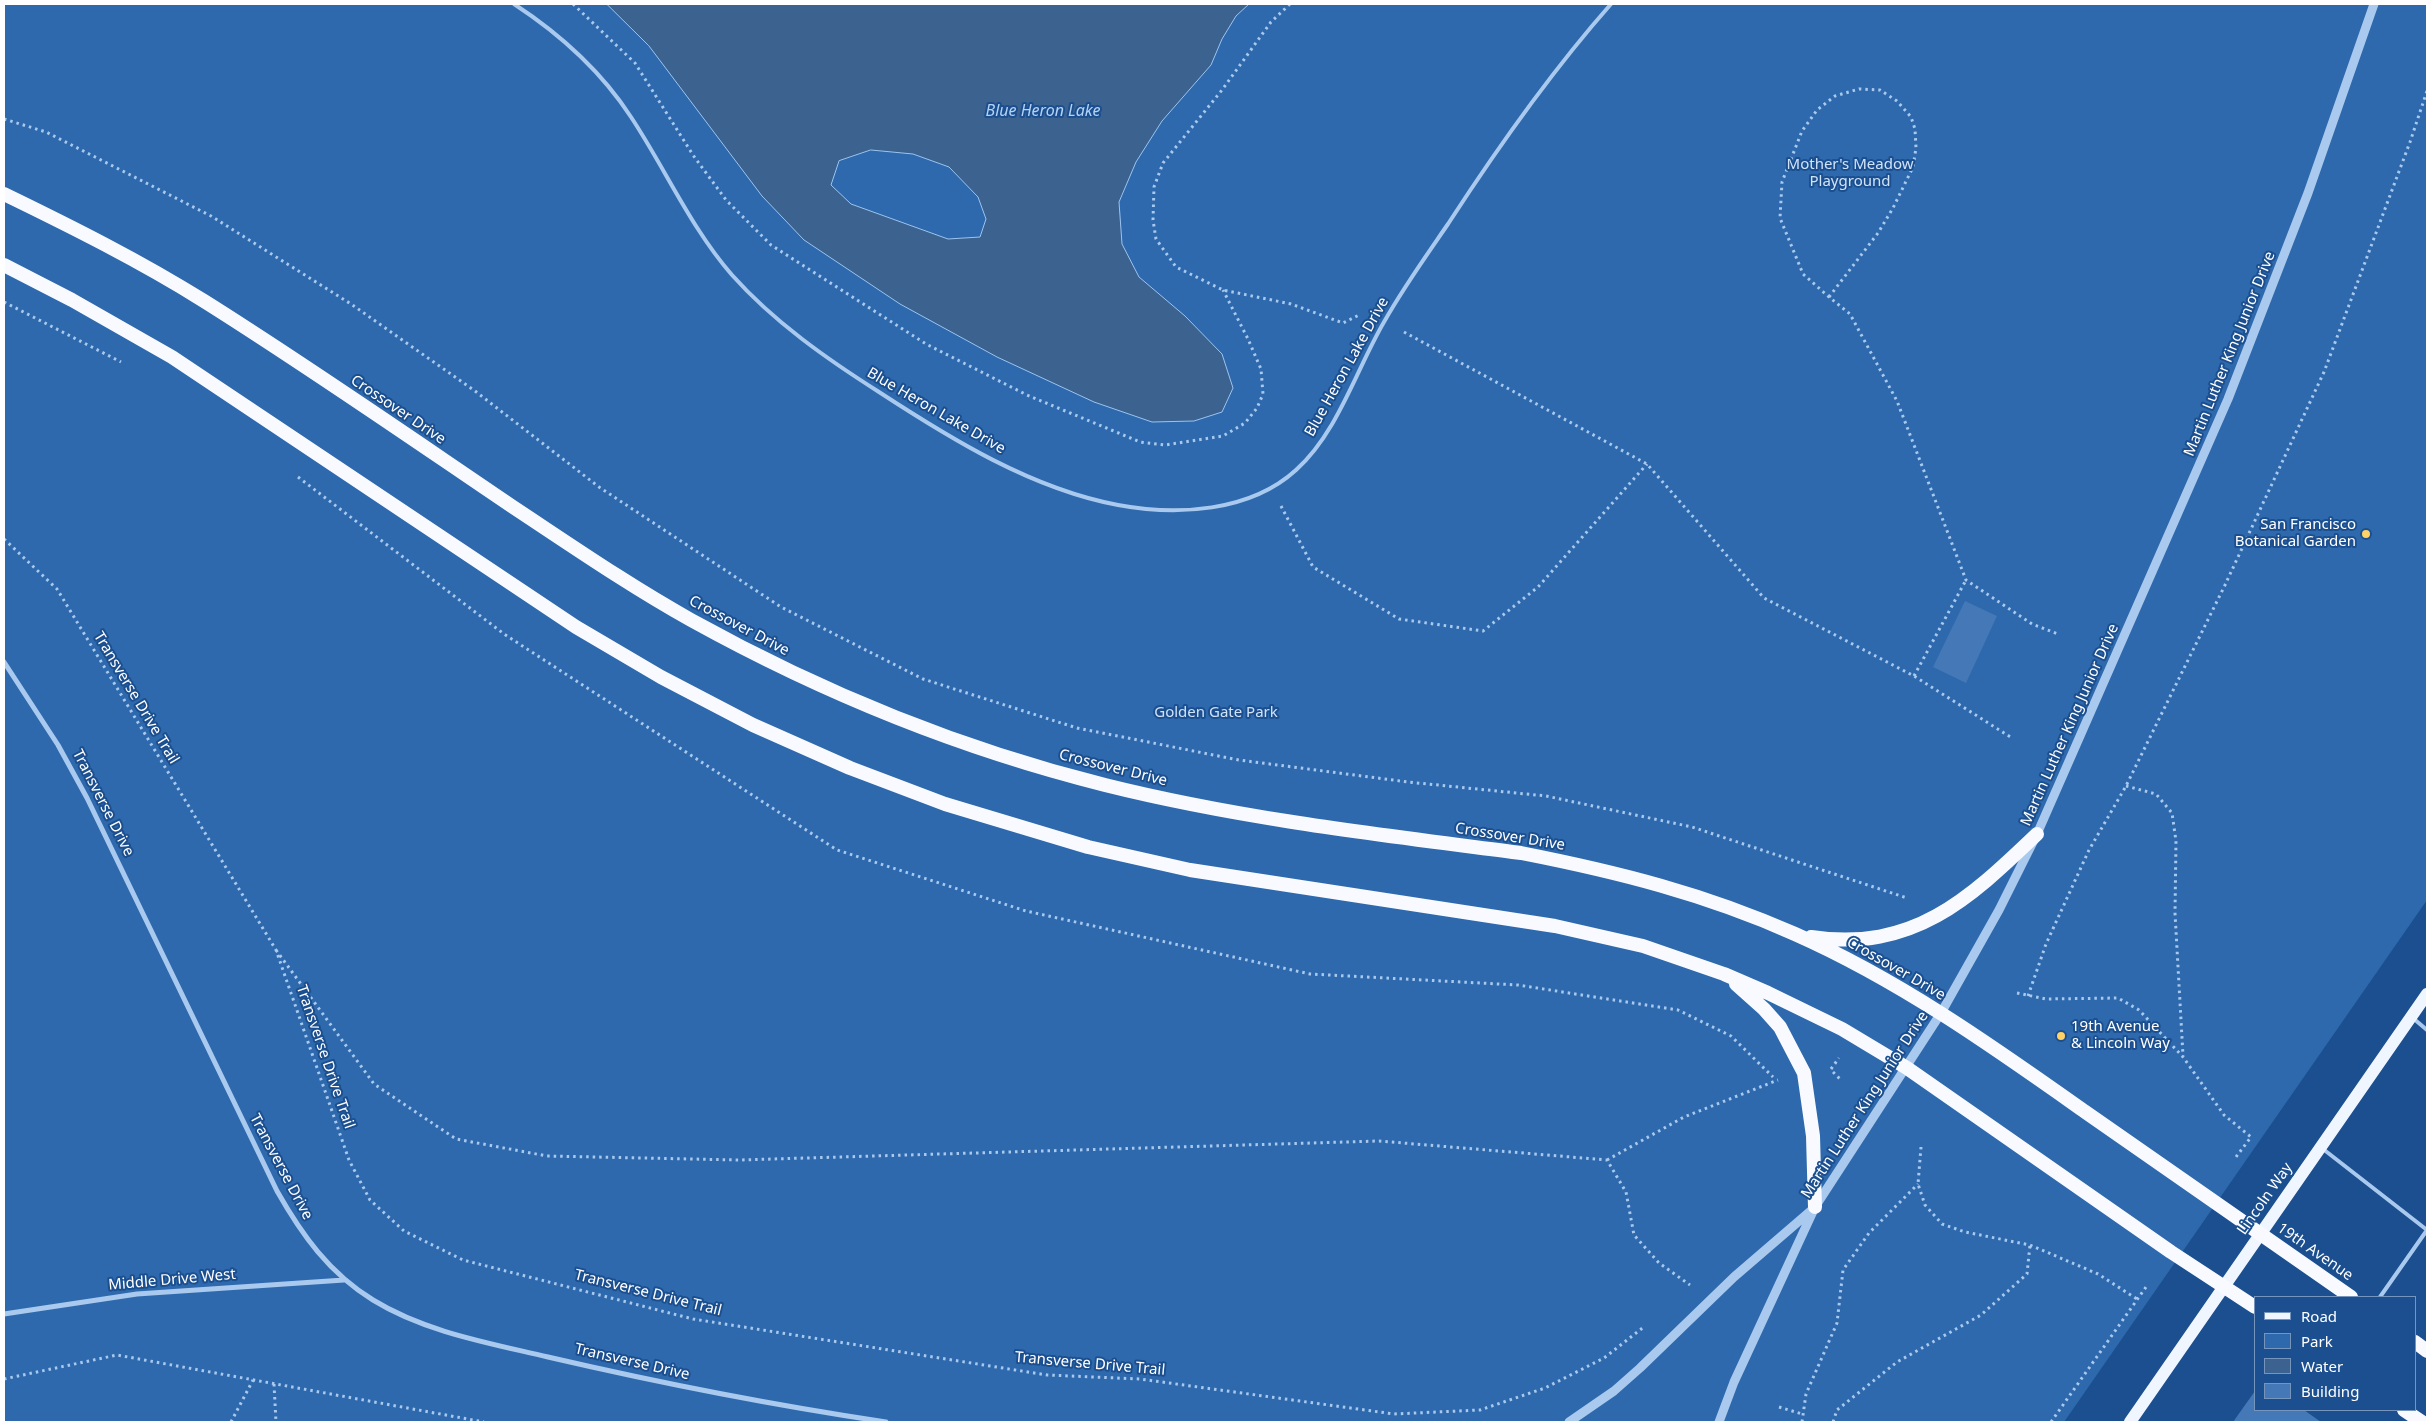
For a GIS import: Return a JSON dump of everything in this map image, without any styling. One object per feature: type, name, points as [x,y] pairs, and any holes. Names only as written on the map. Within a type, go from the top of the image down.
[{"type":"highway","name":"Crossover Drive","points":[[4,194],[102,243],[206,303],[653,598],[781,667],[875,709],[974,746],[1104,784],[1202,806],[1521,853],[1614,872],[1704,899],[1796,934],[1839,955],[1941,1013],[2261,1234]]},
{"type":"highway","points":[[4,266],[72,300],[172,357],[544,606],[620,654],[753,725],[850,768],[953,807],[1088,847],[1190,870],[1555,926],[1643,946],[1724,974],[1818,1017],[1907,1068],[2254,1306]]},
{"type":"highway","points":[[1796,934],[1826,939],[1867,940],[1914,927],[1948,910],[1969,895],[2037,834]]},
{"type":"highway","points":[[1724,974],[1764,1008],[1780,1028],[1804,1072],[1813,1136],[1815,1207]]},
{"type":"highway","name":"19th Avenue","points":[[2261,1234],[2350,1296]]},
{"type":"highway","points":[[2416,1343],[2427,1351]]},
{"type":"highway","points":[[2406,1411],[2422,1422]]},
{"type":"main road","name":"Lincoln Way","points":[[2130,1422],[2427,994]]},
{"type":"street","name":"Martin Luther King Junior Drive","points":[[1719,1422],[1734,1382],[1815,1207],[1941,1013],[1999,910],[2037,834],[2232,390],[2308,193],[2374,4]]},
{"type":"street","name":"Transverse Drive","points":[[4,662],[53,737],[87,798],[277,1191],[295,1224],[317,1254],[344,1280],[373,1300],[406,1318],[441,1330],[570,1362],[732,1397],[886,1422]]},
{"type":"street","points":[[1568,1422],[1614,1391],[1734,1277],[1815,1207]]},
{"type":"street","name":"Middle Drive West","points":[[4,1314],[137,1294],[344,1280]]},
{"type":"lane","name":"Blue Heron Lake Drive","points":[[514,4],[562,38],[611,88],[632,118],[680,202],[704,239],[731,274],[789,329],[905,409],[1008,466],[1078,495],[1115,505],[1151,510],[1189,509],[1244,500],[1271,488],[1297,469],[1318,444],[1335,418],[1384,322],[1520,116],[1573,47],[1611,4]]},
{"type":"lane","points":[[2412,1017],[2427,1030]]},
{"type":"lane","points":[[2321,1148],[2427,1230],[2381,1296]]},
{"type":"path","points":[[573,4],[635,63],[693,155],[726,200],[772,245],[926,344],[1027,396],[1140,442],[1165,445],[1223,436],[1245,423],[1257,408],[1263,394],[1261,369],[1248,338],[1223,290]]},
{"type":"path","points":[[1290,4],[1271,22],[1222,90],[1162,163],[1154,187],[1153,220],[1156,239],[1176,267],[1223,290],[1291,304],[1344,323],[1366,312]]},
{"type":"path","points":[[1829,297],[1878,233],[1893,208],[1913,167],[1916,148],[1915,129],[1911,117],[1897,101],[1880,90],[1859,89],[1835,96],[1817,110],[1802,131],[1782,182],[1780,218],[1803,274],[1829,297],[1850,314],[1897,401],[1966,580],[2032,624],[2058,634]]},
{"type":"path","points":[[2028,996],[2046,944],[2089,850],[2126,786],[2225,585],[2324,372],[2427,92]]},
{"type":"path","points":[[4,119],[46,132],[210,216],[351,304],[475,391],[599,487],[781,607],[923,679],[1077,728],[1238,760],[1408,782],[1546,796],[1692,827],[1909,899]]},
{"type":"path","points":[[1403,332],[1647,464],[1764,598],[1914,676],[2012,738]]},
{"type":"path","points":[[1271,488],[1313,568],[1399,619],[1483,631],[1538,587],[1647,464]]},
{"type":"path","name":"Transverse Drive Trail","points":[[4,539],[56,589],[276,950],[349,1160],[370,1200],[404,1231],[464,1260],[693,1318],[1047,1375],[1140,1379],[1394,1414],[1480,1410],[1545,1388],[1604,1358],[1647,1324]]},
{"type":"path","points":[[1914,676],[1966,580]]},
{"type":"path","points":[[2126,786],[2156,794],[2172,813],[2176,841],[2175,913],[2183,1057]]},
{"type":"path","points":[[276,950],[374,1084],[456,1139],[546,1156],[739,1160],[1379,1141],[1606,1160],[1684,1117],[1777,1080]]},
{"type":"path","points":[[2017,993],[2046,999],[2118,998],[2139,1010],[2183,1057],[2224,1115],[2251,1137],[2236,1156]]},
{"type":"path","points":[[1840,1057],[1830,1070],[1841,1080]]},
{"type":"path","points":[[1921,1147],[1918,1184],[1925,1205],[1942,1224],[1965,1232],[2030,1245],[2098,1274],[2138,1299]]},
{"type":"path","points":[[1606,1160],[1626,1192],[1634,1235],[1659,1263],[1695,1288]]},
{"type":"path","points":[[1802,1422],[1806,1394],[1837,1323],[1844,1270],[1869,1233],[1918,1184]]},
{"type":"path","points":[[1833,1422],[1837,1410],[1897,1362],[1981,1314],[2026,1274],[2030,1245]]},
{"type":"path","points":[[2051,1422],[2146,1287]]},
{"type":"path","points":[[4,1379],[117,1355],[484,1422]]},
{"type":"path","points":[[231,1422],[253,1380]]},
{"type":"path","points":[[274,1384],[276,1422]]},
{"type":"path","points":[[1779,1407],[1802,1414]]},
{"type":"green space","name":"Golden Gate Park","points":[[4,4],[2427,4],[2427,900],[2064,1422],[4,1422]]},
{"type":"water","name":"Blue Heron Lake","points":[[607,4],[1249,4],[1236,16],[1222,39],[1211,65],[1162,121],[1136,162],[1119,202],[1122,244],[1139,277],[1185,316],[1222,354],[1233,388],[1222,412],[1194,421],[1152,422],[1094,402],[997,357],[900,304],[804,240],[762,196],[649,46]],"holes":[[[871,150],[913,154],[949,167],[978,197],[986,219],[980,237],[948,239],[851,204],[831,185],[839,161]]]},
{"type":"building","points":[[1965,601],[1997,616],[1966,683],[1933,667]]},
{"type":"building","points":[[2254,1392],[2254,1411],[2305,1411],[2321,1422],[2233,1422]]},
{"type":"place","name":"San Francisco Botanical Garden","points":[[2366,534]]},
{"type":"place","name":"19th Avenue & Lincoln Way","points":[[2061,1036]]},
{"type":"park label","name":"Mother's Meadow Playground","points":[[1850,174]]}]
